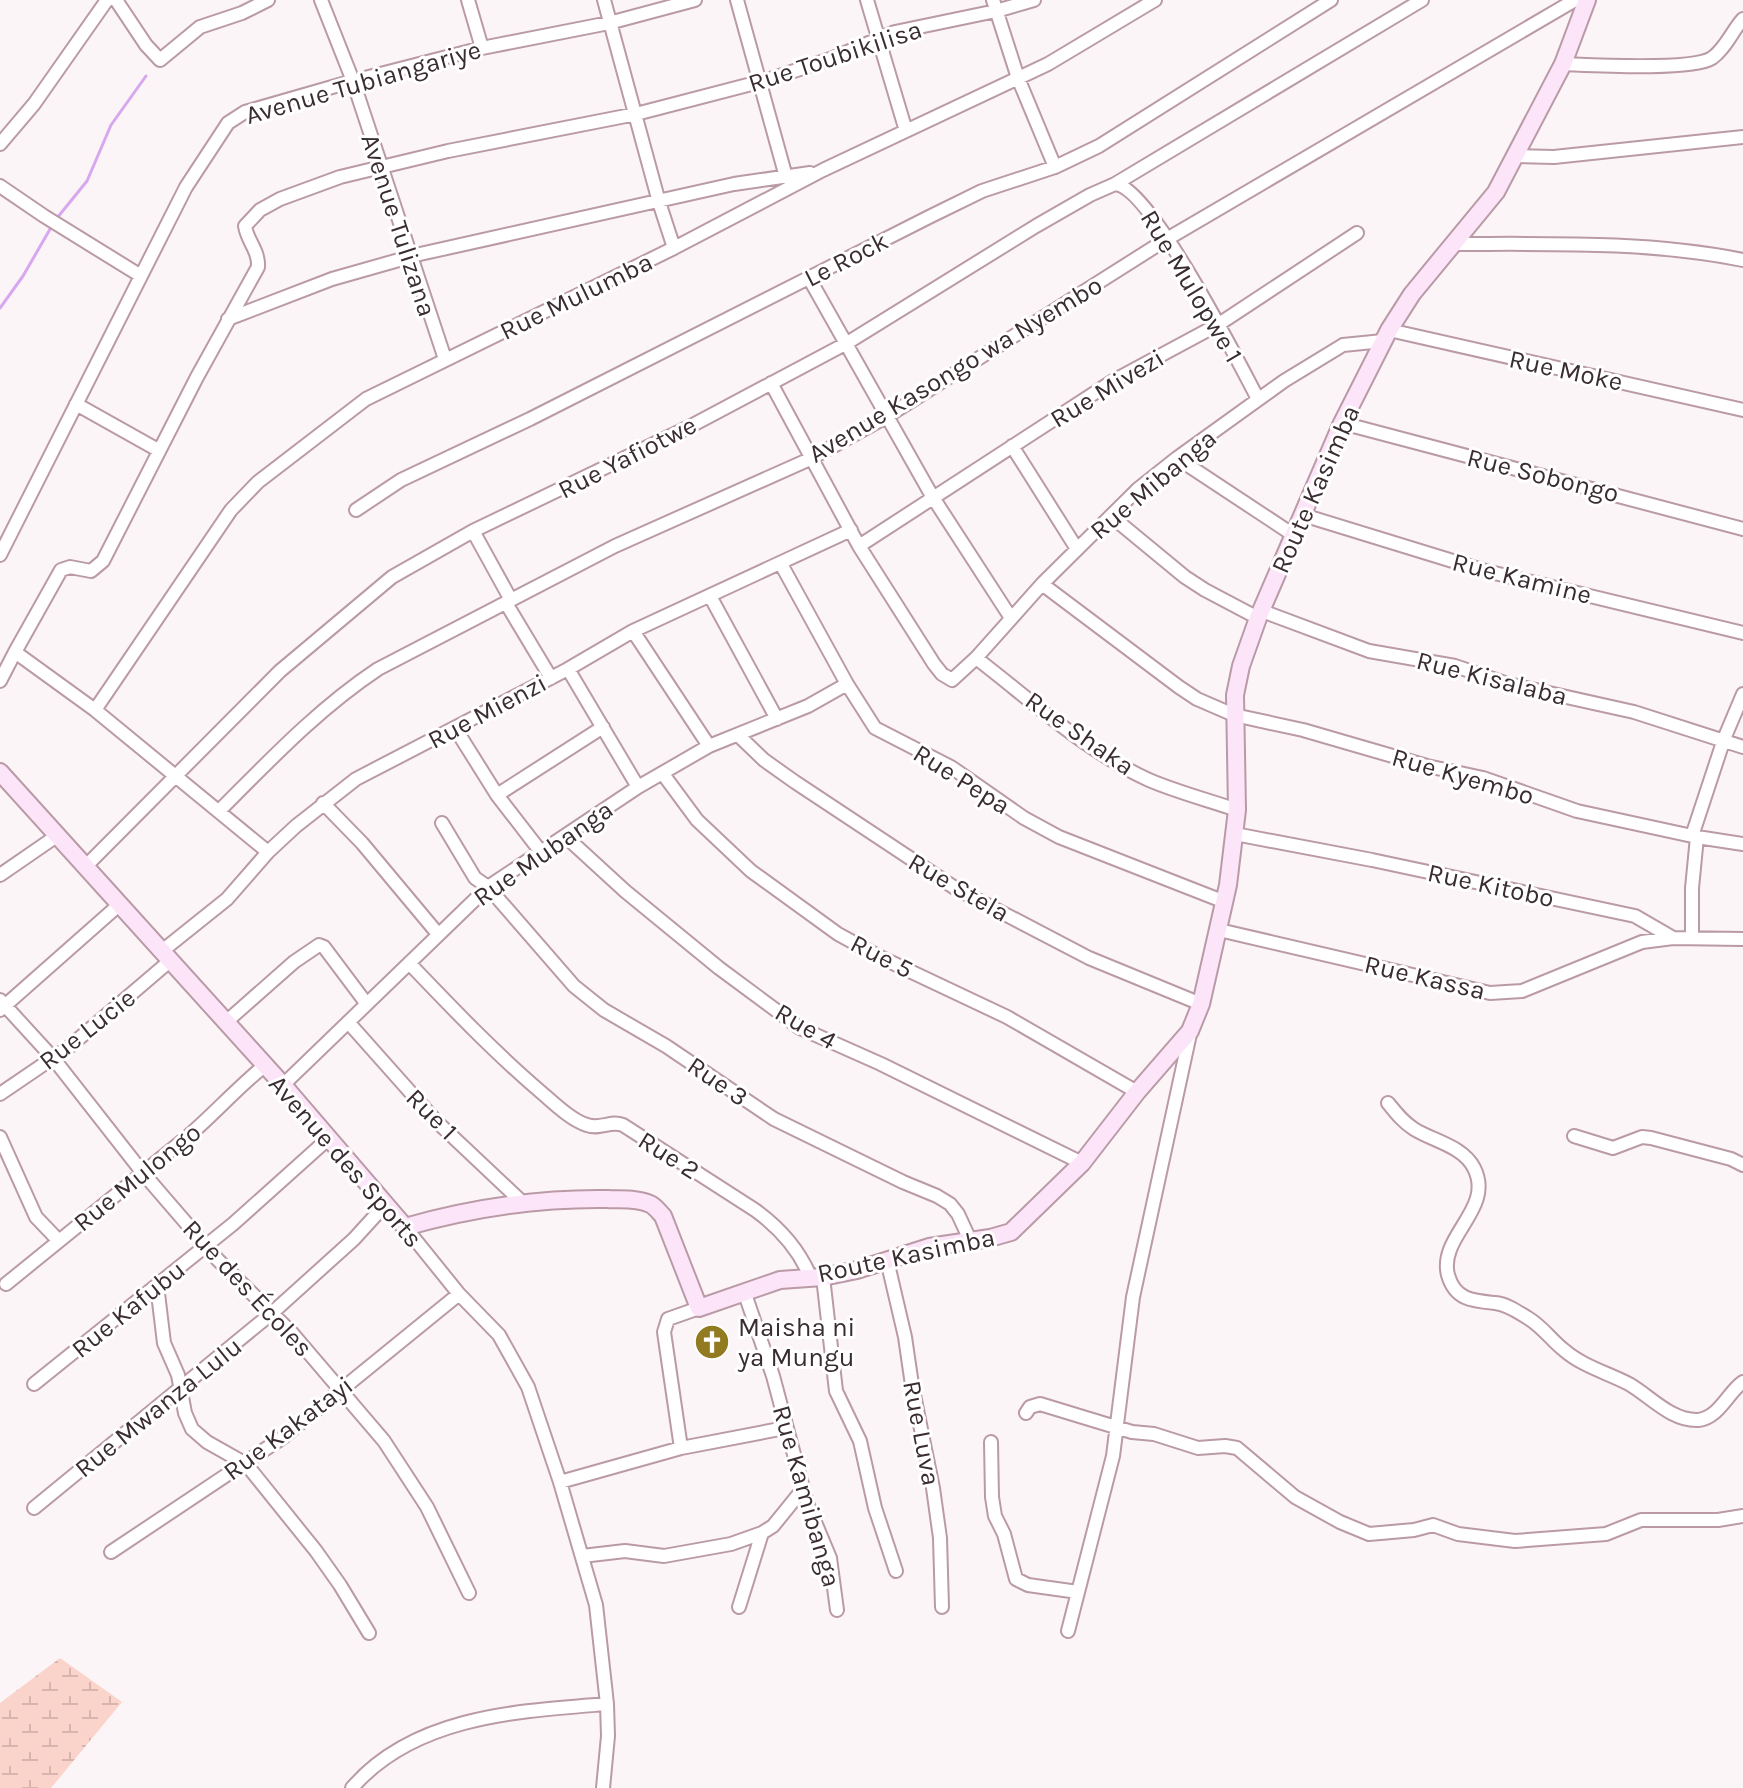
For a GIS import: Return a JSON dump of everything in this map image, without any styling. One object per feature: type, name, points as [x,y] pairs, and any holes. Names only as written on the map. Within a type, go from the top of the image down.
[{"type":"street","points":[[0,144],[34,104],[107,0]]},
{"type":"street","points":[[116,0],[146,45],[160,60],[190,33],[268,0]]},
{"type":"street","points":[[231,0],[236,15]]},
{"type":"street","name":"Avenue Tulizana","points":[[321,0],[353,81],[445,359]]},
{"type":"street","points":[[604,0],[674,248]]},
{"type":"street","name":"Avenue Tubiangariye","points":[[0,555],[186,187],[228,123],[245,112],[353,81],[482,48],[609,23],[695,0]]},
{"type":"street","points":[[737,0],[786,177]]},
{"type":"street","points":[[867,0],[906,131]]},
{"type":"street","name":"Rue Toubikilisa","points":[[228,319],[258,267],[257,253],[246,236],[245,226],[250,218],[280,199],[340,177],[379,167],[636,114],[758,82],[833,58],[895,32],[994,6],[1034,0]]},
{"type":"street","name":"Rue Mulumba","points":[[95,710],[231,510],[258,482],[366,399],[674,248],[823,170],[1048,64],[1155,0]]},
{"type":"street","name":"Le Rock","points":[[356,510],[401,480],[530,419],[982,191],[1055,167],[1099,146],[1331,0]]},
{"type":"street","name":"Rue Yafiotwe","points":[[85,867],[177,778],[280,671],[369,594],[408,567],[473,531],[663,439],[847,343],[1036,226],[1115,184],[1422,0]]},
{"type":"street","name":"Avenue Kasongo wa Nyembo","points":[[219,811],[310,719],[378,669],[615,546],[810,459],[886,417],[1167,239],[1575,0]]},
{"type":"street","name":"Route Kasimba","points":[[1068,1631],[1113,1456],[1133,1297],[1190,1031],[1201,1004],[1225,902],[1237,810],[1234,715],[1241,666],[1292,534],[1386,335],[1412,294],[1496,192],[1563,64],[1587,0]]},
{"type":"street","points":[[472,1],[482,48]]},
{"type":"street","points":[[994,6],[1018,78],[1055,167]]},
{"type":"street","points":[[1563,64],[1635,66],[1703,63],[1715,56],[1743,19]]},
{"type":"street","points":[[1517,156],[1554,157],[1743,137]]},
{"type":"street","points":[[0,681],[61,570],[70,567],[91,571],[103,561],[228,319],[332,279],[409,257],[734,184],[823,170]]},
{"type":"street","name":"Rue Mulopwe 1","points":[[1115,184],[1129,189],[1167,239],[1219,324],[1258,399]]},
{"type":"street","points":[[0,186],[141,276]]},
{"type":"street","name":"Rue Mivezi","points":[[859,546],[1113,381],[1219,324],[1357,233]]},
{"type":"street","points":[[1453,244],[1673,249],[1743,260]]},
{"type":"street","points":[[809,278],[932,496],[1011,618]]},
{"type":"street","name":"Rue Mibanga","points":[[859,546],[934,664],[947,679],[957,678],[1077,549],[1177,458],[1258,399],[1343,345],[1386,335]]},
{"type":"street","name":"Rue Moke","points":[[1386,335],[1743,410]]},
{"type":"street","points":[[771,383],[859,546]]},
{"type":"street","points":[[76,404],[158,450]]},
{"type":"street","name":"Rue Sobongo","points":[[1342,423],[1743,529]]},
{"type":"street","points":[[1012,446],[1077,549]]},
{"type":"street","points":[[1177,458],[1292,534]]},
{"type":"street","name":"Rue Kamine","points":[[1303,515],[1482,570],[1743,633]]},
{"type":"street","name":"Rue Kisalaba","points":[[1111,516],[1185,577],[1205,590],[1260,614],[1369,651],[1455,666],[1508,684],[1634,712],[1743,747]]},
{"type":"street","name":"Rue Mienzi","points":[[166,956],[227,899],[268,852],[323,803],[356,779],[568,669],[633,631],[851,530]]},
{"type":"street","points":[[473,531],[551,678]]},
{"type":"street","name":"Rue Pepa","points":[[781,564],[847,684],[875,728],[951,767],[1024,818],[1059,837],[1225,902]]},
{"type":"street","name":"Rue Kyembo","points":[[1042,584],[1179,687],[1197,699],[1234,715],[1483,778],[1577,811],[1694,837],[1743,844]]},
{"type":"street","points":[[710,596],[777,719]]},
{"type":"street","points":[[633,631],[709,746]]},
{"type":"street","points":[[15,652],[95,710],[268,852]]},
{"type":"street","name":"Rue Shaka","points":[[976,658],[1111,759],[1149,780],[1237,810]]},
{"type":"street","points":[[568,669],[638,787]]},
{"type":"street","name":"Rue Mubanga","points":[[283,1085],[488,887],[638,787],[709,746],[777,719],[847,684]]},
{"type":"street","points":[[1692,938],[1694,837],[1724,739],[1743,694]]},
{"type":"street","points":[[497,795],[603,727]]},
{"type":"street","points":[[455,728],[497,795],[541,852]]},
{"type":"street","name":"Rue Stela","points":[[738,735],[764,760],[806,790],[955,888],[1089,958],[1201,1004]]},
{"type":"street","name":"Avenue des Sports","points":[[0,772],[283,1085],[459,1294],[499,1335],[528,1387],[596,1605],[607,1704],[608,1736],[603,1788]]},
{"type":"street","name":"Rue 5","points":[[663,774],[697,820],[751,871],[838,934],[1007,1017],[1137,1092]]},
{"type":"street","points":[[323,803],[362,843],[438,934]]},
{"type":"street","name":"Rue 3","points":[[442,823],[475,878],[488,887],[574,986],[604,1010],[666,1046],[774,1119],[950,1204],[970,1240]]},
{"type":"street","name":"Rue Kitobo","points":[[1235,834],[1635,916],[1673,938]]},
{"type":"street","points":[[0,875],[58,835]]},
{"type":"street","name":"Rue 4","points":[[565,836],[625,891],[719,968],[800,1028],[881,1064],[1082,1163]]},
{"type":"street","points":[[2,1006],[120,904]]},
{"type":"street","name":"Rue Kassa","points":[[1219,930],[1490,993],[1522,991],[1642,942],[1673,938]]},
{"type":"street","points":[[1673,938],[1743,939]]},
{"type":"street","points":[[226,1022],[294,962],[319,945],[330,954],[366,1003]]},
{"type":"street","name":"Rue Lucie","points":[[0,1094],[102,1020],[166,956]]},
{"type":"street","name":"Rue 2","points":[[409,963],[491,1046],[556,1105],[592,1127],[616,1122],[623,1125],[775,1225],[802,1257],[816,1276],[836,1391],[860,1441],[875,1508],[896,1571]]},
{"type":"street","name":"Rue des Écoles","points":[[2,1006],[53,1058],[143,1173],[206,1246],[272,1313],[384,1441],[427,1507],[469,1593]]},
{"type":"street","name":"Rue 1","points":[[348,1022],[436,1121],[521,1201]]},
{"type":"street","name":"Route Kasimba","points":[[681,1448],[664,1332],[668,1319],[780,1280],[816,1276],[929,1247],[1011,1232],[1082,1163],[1190,1031]]},
{"type":"street","name":"Rue Mulongo","points":[[6,1284],[213,1115],[236,1089],[264,1066]]},
{"type":"street","points":[[1388,1103],[1398,1117],[1414,1129],[1469,1159],[1480,1182],[1478,1197],[1449,1253],[1447,1265],[1448,1276],[1467,1301],[1496,1303],[1510,1308],[1543,1328],[1565,1351],[1688,1419],[1700,1420],[1712,1415],[1743,1382]]},
{"type":"street","points":[[1574,1136],[1613,1148],[1642,1137],[1651,1138],[1743,1165]]},
{"type":"street","points":[[0,1137],[36,1217],[58,1240]]},
{"type":"street","name":"Rue Kafubu","points":[[34,1384],[206,1246],[329,1138]]},
{"type":"street","points":[[405,1227],[450,1214],[521,1201],[566,1198],[639,1200],[653,1205],[663,1216],[699,1308]]},
{"type":"street","name":"Rue Mwanza Lulu","points":[[34,1508],[272,1313],[354,1239],[385,1205]]},
{"type":"street","name":"Rue Luva","points":[[887,1260],[905,1337],[933,1488],[940,1538],[942,1607]]},
{"type":"street","points":[[157,1285],[164,1343],[181,1386],[185,1413],[198,1436],[246,1464],[316,1551],[369,1633]]},
{"type":"street","name":"Rue Kamibanga","points":[[744,1291],[773,1376],[803,1489],[830,1558],[837,1610]]},
{"type":"street","name":"Rue Kakatayi","points":[[111,1552],[282,1438],[459,1294]]},
{"type":"street","points":[[1026,1413],[1030,1407],[1040,1404],[1198,1448],[1237,1448],[1295,1497],[1369,1534],[1433,1525],[1458,1534],[1515,1541],[1597,1536],[1641,1520],[1718,1520],[1743,1516]]},
{"type":"street","points":[[560,1482],[681,1448],[785,1428]]},
{"type":"street","points":[[991,1442],[992,1497],[1016,1579],[1028,1585],[1078,1592]]},
{"type":"street","points":[[582,1556],[625,1551],[664,1556],[731,1544],[773,1526],[803,1489]]},
{"type":"street","points":[[739,1607],[762,1533]]},
{"type":"street","points":[[352,1788],[361,1777],[394,1753],[445,1727],[534,1709],[607,1704]]},
{"type":"green space","points":[[60,1658],[122,1702],[51,1788],[0,1788],[0,1703]]},
{"type":"waterway","points":[[57,218],[87,181],[111,125],[146,76]]},
{"type":"waterway","points":[[0,308],[53,224]]},
{"type":"place","name":"Maisha ni ya Mungu","points":[[712,1342]]}]
